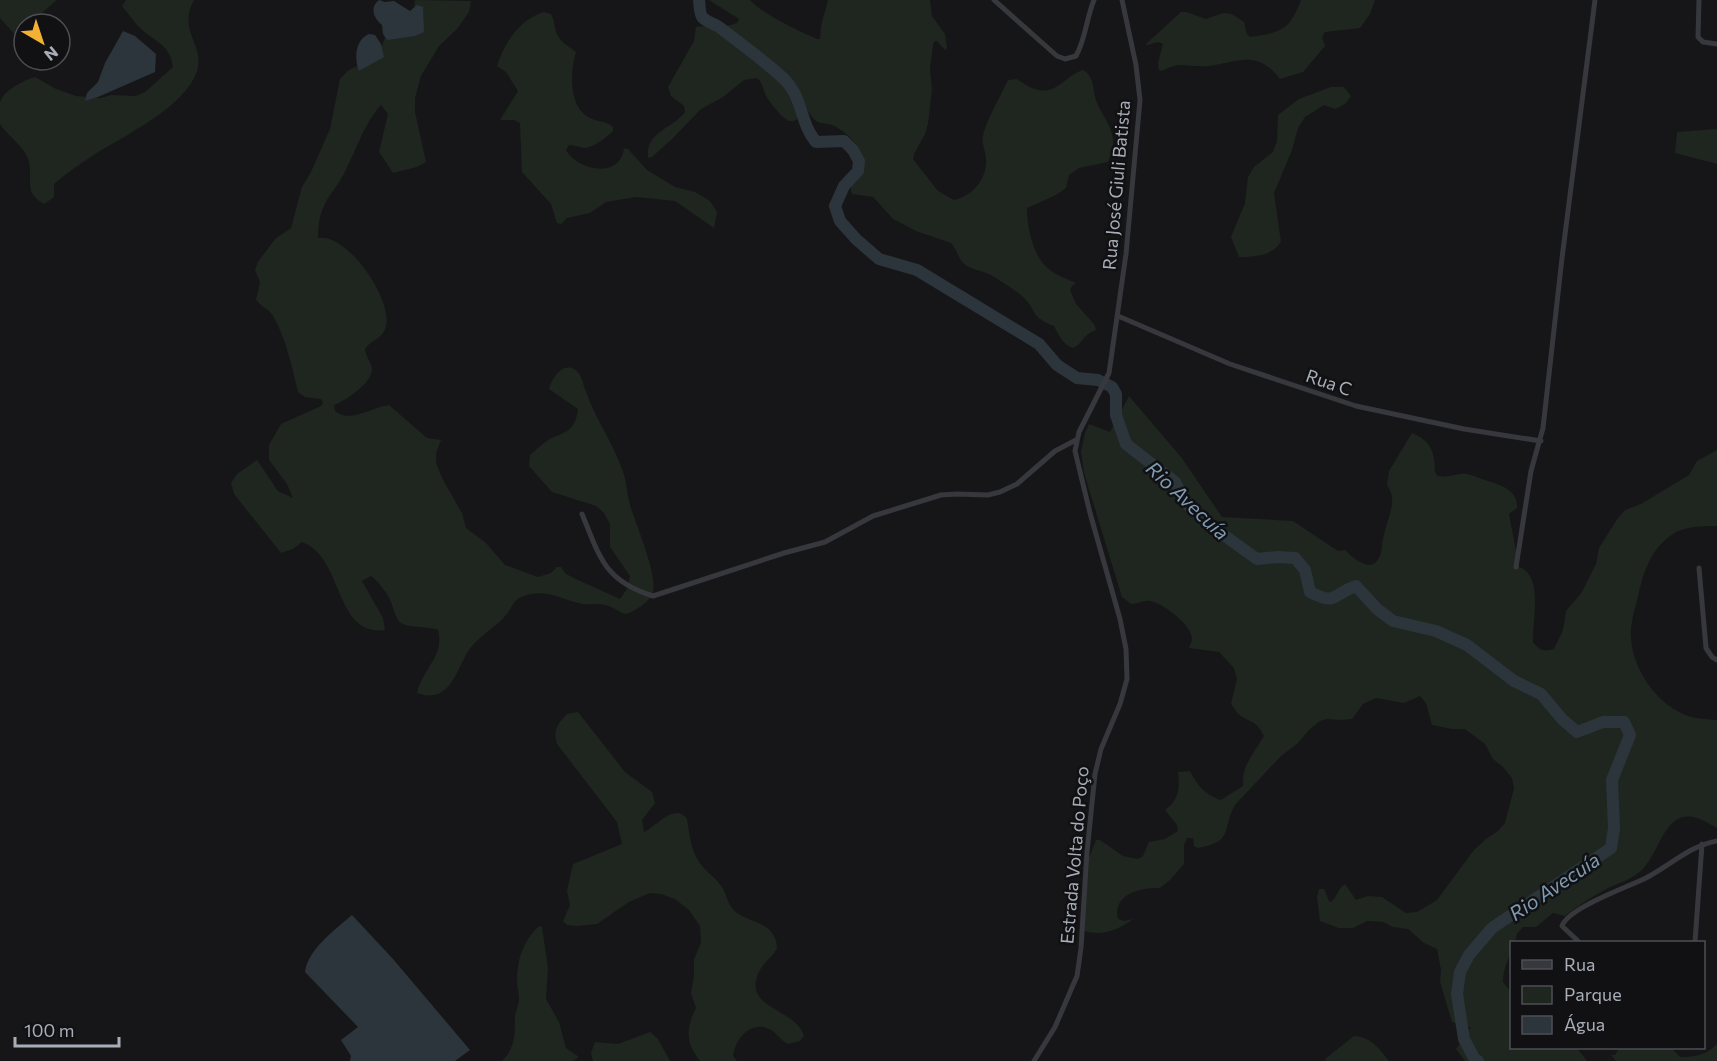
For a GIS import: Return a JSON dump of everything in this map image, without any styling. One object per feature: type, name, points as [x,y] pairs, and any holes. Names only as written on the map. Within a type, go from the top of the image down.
[{"type":"street","points":[[994,0],[1057,56],[1065,59],[1076,56],[1083,44],[1089,11],[1094,0]]},
{"type":"street","name":"Rua José Giuli Batista","points":[[1109,373],[1118,316],[1140,100],[1136,65],[1122,0]]},
{"type":"street","points":[[1516,567],[1532,471],[1541,441],[1595,0]]},
{"type":"street","points":[[1699,0],[1698,37],[1703,42],[1717,44]]},
{"type":"street","name":"Rua C","points":[[1118,316],[1230,364],[1356,406],[1472,430],[1541,441]]},
{"type":"street","name":"Estrada Volta do Poço","points":[[1034,1061],[1055,1027],[1077,976],[1082,941],[1087,852],[1095,774],[1101,749],[1120,704],[1127,680],[1126,649],[1120,619],[1076,463],[1076,440],[1082,423],[1109,373]]},
{"type":"street","points":[[582,514],[601,558],[616,579],[639,592],[653,596],[825,542],[873,516],[941,495],[988,495],[1000,492],[1017,484],[1055,451],[1076,440]]},
{"type":"street","points":[[1699,568],[1706,648],[1714,658]]},
{"type":"street","points":[[1578,941],[1562,926],[1567,917],[1607,894],[1645,878],[1702,844],[1717,842]]},
{"type":"street","points":[[1695,941],[1702,844]]},
{"type":"green space","points":[[0,0],[57,0],[43,12],[12,12],[12,32],[0,18]]},
{"type":"green space","points":[[126,0],[194,0],[188,21],[198,53],[197,71],[191,84],[168,108],[64,176],[54,184],[54,197],[44,204],[37,200],[31,191],[27,157],[0,124],[0,103],[5,94],[14,87],[35,77],[54,88],[76,96],[101,98],[111,95],[136,96],[145,92],[173,67],[164,47],[137,25],[122,6]]},
{"type":"green space","points":[[415,0],[471,1],[469,12],[457,29],[439,46],[421,76],[415,98],[415,112],[426,162],[417,167],[393,173],[379,152],[388,114],[381,105],[369,122],[346,170],[321,214],[318,238],[330,239],[354,256],[375,285],[386,315],[385,330],[365,349],[372,368],[368,379],[345,400],[334,405],[335,411],[347,416],[389,405],[427,438],[441,440],[436,453],[436,463],[462,513],[466,528],[486,543],[505,565],[538,577],[561,567],[566,574],[620,599],[627,589],[630,576],[610,547],[610,524],[604,513],[596,506],[552,492],[529,466],[530,455],[547,441],[566,432],[575,422],[578,409],[549,389],[561,370],[570,367],[574,369],[581,376],[590,402],[619,462],[649,562],[653,584],[653,592],[649,599],[638,609],[626,614],[608,606],[582,604],[547,594],[520,597],[502,619],[472,646],[446,689],[439,694],[429,695],[417,693],[439,647],[438,630],[401,623],[380,584],[371,576],[362,581],[383,618],[385,630],[369,629],[356,621],[347,609],[326,563],[316,550],[302,542],[293,549],[281,553],[234,494],[231,483],[237,474],[257,460],[278,491],[293,498],[287,484],[269,460],[269,445],[281,424],[323,403],[321,399],[305,397],[298,392],[278,325],[271,313],[256,300],[260,282],[255,270],[258,262],[275,239],[291,228],[302,187],[330,129],[340,79],[349,70],[379,52],[388,31],[414,8]]},
{"type":"green space","points":[[709,0],[750,0],[781,22],[820,39],[828,0],[930,0],[932,16],[945,34],[947,48],[945,50],[937,41],[933,44],[930,69],[932,89],[928,124],[913,159],[938,191],[954,200],[972,191],[984,174],[986,156],[983,142],[984,130],[1008,80],[1017,79],[1033,89],[1044,90],[1056,87],[1080,71],[1087,73],[1091,79],[1098,106],[1113,138],[1113,147],[1108,162],[1079,168],[1069,175],[1066,188],[1027,208],[1030,233],[1039,258],[1053,272],[1076,283],[1070,290],[1076,304],[1094,324],[1096,330],[1073,348],[1070,347],[1054,326],[1040,319],[1019,293],[989,274],[964,264],[951,243],[916,231],[893,219],[873,197],[852,194],[851,185],[862,164],[861,154],[856,144],[837,127],[816,121],[806,108],[803,108],[796,120],[786,119],[768,99],[757,78],[744,80],[723,97],[701,109],[671,140],[648,158],[648,149],[655,137],[685,112],[684,106],[671,96],[668,87],[694,41],[696,27],[725,26],[737,23],[739,19]]},
{"type":"green space","points":[[1301,0],[1375,0],[1370,14],[1360,28],[1325,32],[1322,37],[1325,46],[1303,72],[1280,79],[1263,64],[1247,60],[1208,66],[1180,65],[1162,71],[1159,70],[1158,63],[1163,44],[1158,42],[1146,44],[1181,12],[1206,19],[1223,13],[1232,14],[1244,22],[1250,37],[1270,33],[1288,24]]},
{"type":"green space","points":[[544,12],[551,14],[558,37],[576,52],[572,88],[578,106],[590,118],[613,127],[613,131],[592,146],[585,148],[569,145],[566,150],[571,157],[588,166],[607,168],[615,165],[621,158],[624,148],[628,149],[647,170],[675,187],[695,192],[710,201],[717,212],[714,228],[675,201],[636,197],[606,202],[590,213],[567,218],[561,224],[557,223],[551,204],[522,172],[520,123],[514,120],[500,120],[518,91],[506,72],[497,66],[500,57],[520,26],[535,15]]},
{"type":"green space","points":[[1331,87],[1344,87],[1351,96],[1345,104],[1335,109],[1324,105],[1305,117],[1298,128],[1292,150],[1274,193],[1281,242],[1268,253],[1239,257],[1231,237],[1245,203],[1248,177],[1254,167],[1273,152],[1277,141],[1278,115],[1299,99]]},
{"type":"green space","points":[[1717,129],[1717,164],[1675,153],[1677,132]]},
{"type":"green space","points":[[1129,396],[1181,457],[1222,517],[1293,521],[1338,551],[1345,550],[1354,558],[1369,565],[1378,560],[1381,553],[1391,510],[1392,497],[1387,485],[1389,471],[1412,433],[1418,436],[1431,448],[1435,472],[1438,476],[1467,474],[1507,489],[1515,496],[1517,508],[1509,514],[1519,567],[1532,579],[1534,589],[1533,642],[1540,649],[1545,650],[1554,649],[1563,630],[1566,611],[1582,592],[1596,564],[1599,548],[1618,518],[1625,510],[1641,504],[1689,475],[1697,461],[1717,450],[1717,526],[1683,529],[1660,545],[1650,559],[1644,575],[1631,631],[1635,660],[1646,681],[1662,700],[1685,715],[1717,720],[1717,828],[1694,817],[1678,819],[1667,829],[1646,865],[1637,874],[1597,894],[1565,916],[1553,913],[1536,927],[1523,927],[1517,934],[1515,941],[1510,941],[1510,953],[1503,982],[1510,991],[1510,1049],[1578,1049],[1587,1061],[1465,1061],[1456,1049],[1471,1027],[1452,1022],[1440,982],[1441,970],[1437,949],[1424,943],[1408,929],[1393,927],[1383,922],[1367,921],[1353,928],[1339,928],[1320,921],[1317,897],[1319,889],[1324,889],[1331,902],[1345,884],[1356,900],[1368,896],[1382,897],[1406,913],[1417,912],[1437,900],[1474,850],[1505,823],[1514,788],[1512,778],[1493,759],[1485,744],[1465,729],[1432,725],[1426,703],[1420,696],[1404,703],[1376,698],[1363,704],[1352,719],[1320,721],[1281,756],[1235,805],[1222,838],[1210,845],[1198,848],[1194,846],[1193,838],[1187,838],[1184,845],[1184,864],[1171,879],[1160,888],[1145,889],[1130,894],[1119,903],[1118,919],[1124,921],[1133,919],[1110,931],[1097,933],[1084,931],[1089,858],[1096,840],[1100,840],[1123,856],[1138,859],[1143,856],[1149,842],[1165,839],[1178,831],[1177,825],[1165,810],[1173,802],[1177,793],[1178,772],[1190,771],[1202,789],[1221,800],[1243,786],[1246,766],[1264,736],[1257,725],[1240,715],[1231,704],[1237,679],[1234,668],[1219,652],[1189,648],[1192,638],[1189,629],[1161,605],[1148,601],[1131,604],[1122,597],[1084,473],[1081,451],[1089,424],[1110,432]]},
{"type":"green space","points":[[578,712],[625,772],[652,792],[655,803],[642,820],[644,832],[672,814],[682,814],[687,819],[696,856],[703,867],[718,881],[732,908],[771,932],[777,948],[760,970],[756,983],[757,993],[763,1001],[791,1019],[799,1027],[804,1036],[800,1041],[788,1044],[769,1029],[756,1027],[745,1033],[737,1043],[733,1056],[737,1061],[700,1061],[692,1048],[689,1029],[696,1008],[691,993],[694,959],[701,943],[700,926],[689,910],[675,899],[650,893],[629,902],[597,924],[577,926],[567,925],[563,921],[570,905],[567,891],[573,864],[622,844],[617,822],[557,744],[555,735],[558,724],[567,714]]},
{"type":"green space","points":[[539,926],[542,927],[548,968],[546,999],[559,1022],[566,1048],[579,1057],[573,1061],[502,1061],[510,1051],[514,1036],[515,1015],[519,1002],[518,965],[525,944]]},
{"type":"green space","points":[[650,1032],[658,1039],[670,1061],[593,1061],[591,1053],[595,1042],[618,1044]]},
{"type":"green space","points":[[1354,1036],[1370,1041],[1389,1061],[1326,1061],[1325,1059]]},
{"type":"green space","points":[[1717,1044],[1717,1061],[1616,1061],[1611,1055],[1615,1055],[1618,1049],[1672,1049],[1680,1057],[1691,1057]]},
{"type":"water","points":[[379,0],[394,1],[410,11],[417,5],[423,7],[424,32],[415,36],[387,40],[383,34],[382,25],[373,10]]},
{"type":"water","points":[[123,31],[135,36],[156,54],[155,72],[85,101],[87,93],[98,82],[105,63]]},
{"type":"water","points":[[369,34],[375,35],[381,44],[384,57],[359,71],[356,61],[358,45]]},
{"type":"water","points":[[352,915],[393,959],[470,1050],[455,1061],[350,1061],[351,1056],[341,1040],[358,1027],[305,972],[317,948]]},
{"type":"waterway","name":"Rio Avecuía","points":[[699,0],[703,18],[751,51],[789,85],[816,142],[844,141],[853,150],[859,161],[858,171],[844,186],[835,206],[840,221],[856,239],[879,259],[917,270],[1039,344],[1057,365],[1077,378],[1098,380],[1112,387],[1116,394],[1116,415],[1126,444],[1175,482],[1186,503],[1207,523],[1257,559],[1295,558],[1305,570],[1310,592],[1330,598],[1356,586],[1377,609],[1393,621],[1436,631],[1467,645],[1514,681],[1541,694],[1562,719],[1577,732],[1603,722],[1624,722],[1630,735],[1612,780],[1614,828],[1611,848],[1492,928],[1469,955],[1460,972],[1457,994],[1464,1039],[1478,1061]]}]
